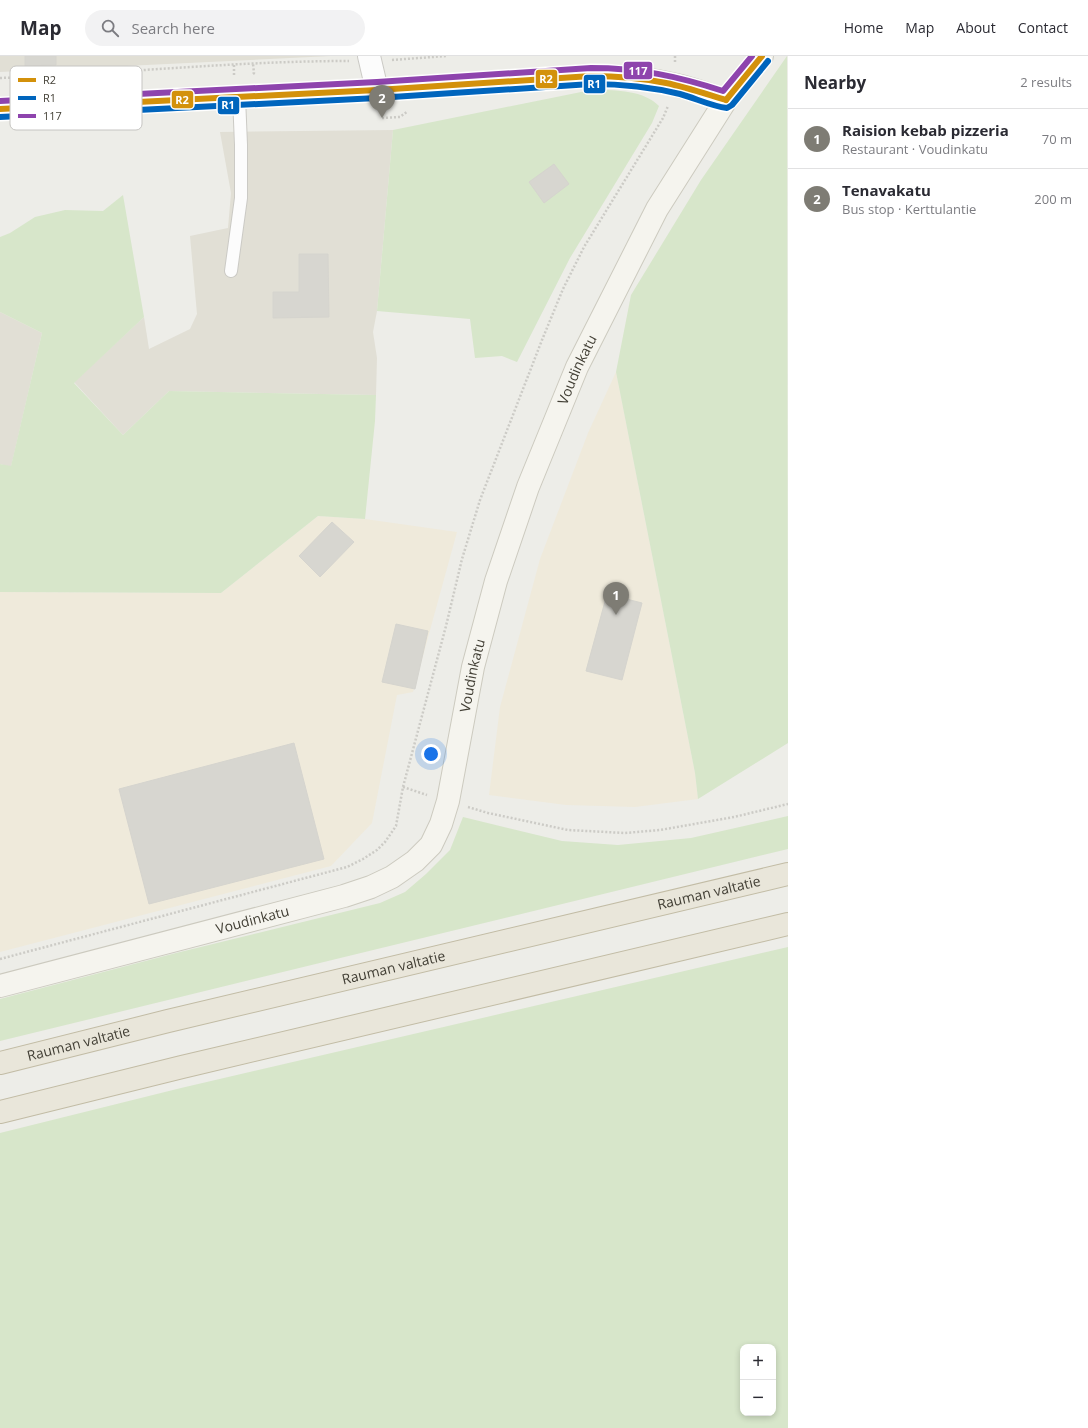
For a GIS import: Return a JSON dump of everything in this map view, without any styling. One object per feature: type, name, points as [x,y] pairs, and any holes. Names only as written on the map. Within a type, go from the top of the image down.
[{"type":"highway","name":"Rauman valtatie","points":[[0,1063],[168,1021],[788,874]]},
{"type":"highway","points":[[0,1112],[182,1067],[788,924]]},
{"type":"main road","name":"Voudinkatu","points":[[0,986],[344,896],[372,887],[392,877],[415,861],[431,844],[441,824],[448,802],[473,667],[496,581],[528,487],[577,367],[657,208],[726,100],[762,56]]},
{"type":"main road","points":[[142,102],[377,90],[591,76],[618,76],[651,80],[676,85],[726,100]]},
{"type":"main road","points":[[0,110],[10,109]]},
{"type":"street","points":[[370,59],[377,90]]},
{"type":"lane","points":[[231,271],[242,198],[239,97]]},
{"type":"path","points":[[142,70],[446,56]]},
{"type":"path","points":[[0,959],[352,864],[363,860],[385,842],[396,826],[403,787],[446,626],[462,559],[480,500],[563,289],[584,247],[663,118],[676,85],[675,56]]},
{"type":"path","points":[[248,74],[254,74],[254,64]]},
{"type":"path","points":[[234,65],[234,75],[241,74]]},
{"type":"path","points":[[0,78],[10,77]]},
{"type":"path","points":[[403,787],[488,814],[568,830],[625,833],[675,828],[734,817],[788,804]]},
{"type":"shaded area","points":[[0,56],[331,56],[124,66],[10,66],[10,72],[0,72]]},
{"type":"shaded area","points":[[393,130],[377,311],[373,332],[377,358],[376,395],[169,391],[123,435],[74,382],[144,317],[149,349],[190,329],[197,314],[190,236],[228,228],[231,193],[220,132]]},
{"type":"shaded area","points":[[0,312],[42,333],[11,467],[0,464]]},
{"type":"shaded area","points":[[616,372],[695,773],[698,799],[635,807],[566,805],[489,795],[500,707],[540,559],[588,433]]},
{"type":"shaded area","points":[[318,516],[365,519],[457,532],[413,692],[397,695],[372,823],[331,866],[0,952],[0,592],[221,593]]},
{"type":"green space","points":[[787,56],[788,743],[698,799],[695,773],[616,372],[631,295],[701,180]]},
{"type":"green space","points":[[596,89],[638,94],[653,101],[659,106],[652,123],[570,258],[517,362],[502,356],[475,358],[470,319],[377,311],[393,130]]},
{"type":"green space","points":[[123,195],[144,317],[74,383],[123,435],[169,391],[376,395],[375,421],[365,519],[318,516],[221,593],[0,592],[0,464],[11,466],[42,333],[0,312],[0,237],[10,233],[35,217],[65,210],[103,211]]},
{"type":"green space","points":[[788,816],[788,849],[0,1041],[0,999],[176,953],[380,903],[405,892],[450,850],[463,817],[562,841],[618,845],[691,838]]},
{"type":"green space","points":[[788,947],[788,1428],[0,1428],[0,1133],[181,1088]]},
{"type":"building","points":[[25,56],[56,56],[56,65],[25,66]]},
{"type":"building","points":[[554,164],[569,184],[544,203],[529,182]]},
{"type":"building","points":[[299,254],[328,254],[329,317],[273,318],[273,292],[299,292]]},
{"type":"building","points":[[332,522],[354,542],[320,577],[299,556]]},
{"type":"building","points":[[607,594],[642,603],[622,680],[586,671]]},
{"type":"building","points":[[396,624],[428,631],[415,689],[382,682]]},
{"type":"building","points":[[294,743],[324,859],[149,904],[119,789]]},
{"type":"transit line","name":"117","points":[[142,94],[377,82],[591,68],[642,71],[674,77],[723,91],[752,56]]},
{"type":"transit line","name":"R2","points":[[726,100],[762,56]]},
{"type":"transit line","name":"R1","points":[[142,110],[377,98],[591,84],[625,85],[658,89],[680,94],[715,106],[727,108],[732,105],[768,61]]},
{"type":"transit line","name":"R2","points":[[142,102],[377,90],[591,76],[610,76],[657,81],[681,86],[726,100]]},
{"type":"transit line","name":"117","points":[[0,101],[10,100]]},
{"type":"transit line","name":"R2","points":[[0,109],[10,108]]},
{"type":"transit line","name":"R1","points":[[0,117],[10,116]]},
{"type":"place","name":"Tenavakatu","points":[[382,118]]},
{"type":"place","name":"Raision kebab pizzeria","points":[[616,615]]}]
